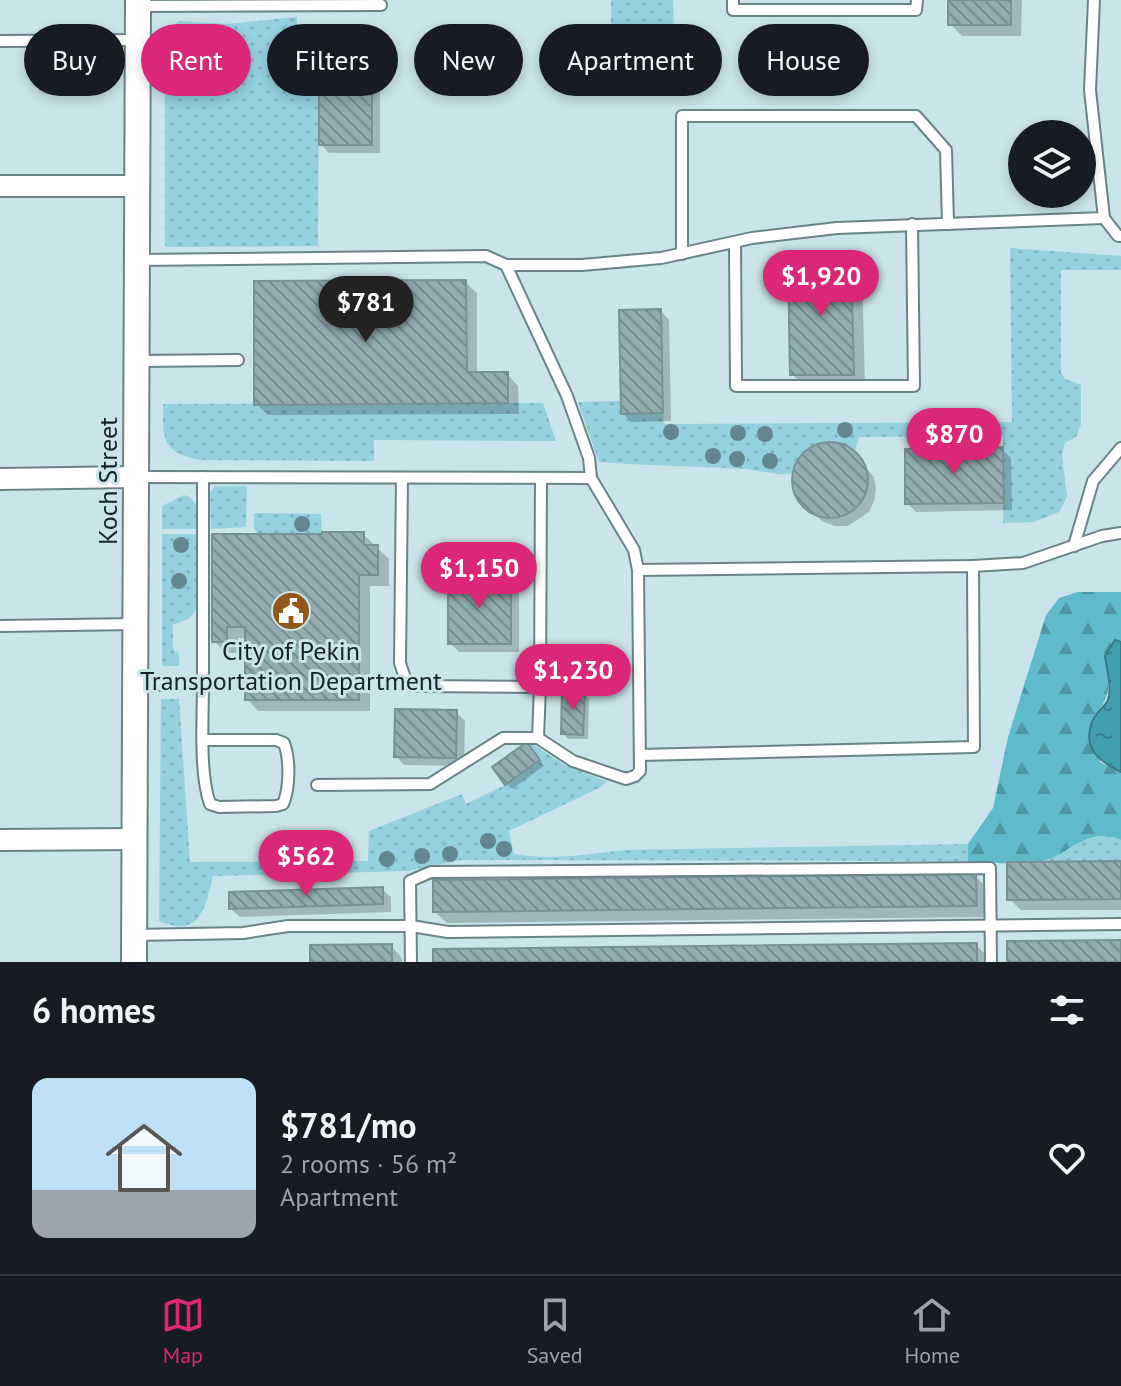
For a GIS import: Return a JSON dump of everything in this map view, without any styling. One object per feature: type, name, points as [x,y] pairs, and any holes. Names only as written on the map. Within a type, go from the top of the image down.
[{"type":"street","name":"Koch Street","points":[[134,962],[138,3]]},
{"type":"street","points":[[0,186],[138,186]]},
{"type":"street","points":[[0,479],[135,477]]},
{"type":"street","points":[[0,840],[135,839]]},
{"type":"lane","points":[[733,0],[733,10],[916,10],[917,0]]},
{"type":"lane","points":[[1094,0],[1090,90],[1104,218],[1121,236]]},
{"type":"lane","points":[[138,3],[381,5]]},
{"type":"lane","points":[[0,41],[138,40]]},
{"type":"lane","points":[[682,254],[682,116],[916,116],[946,150],[948,224]]},
{"type":"lane","points":[[137,260],[486,256],[506,265],[582,265],[661,258],[735,242],[837,228],[1104,218]]},
{"type":"lane","points":[[735,242],[736,386],[914,386],[912,224]]},
{"type":"lane","points":[[317,785],[430,784],[503,738],[538,738],[573,761],[626,779],[640,771],[638,570],[634,550],[591,478],[589,458],[567,396],[506,265]]},
{"type":"lane","points":[[136,361],[238,360]]},
{"type":"lane","points":[[1074,546],[1093,481],[1121,448]]},
{"type":"lane","points":[[135,477],[591,478]]},
{"type":"lane","points":[[203,477],[203,684],[204,740],[206,792],[210,804],[219,807],[283,804],[287,795],[287,751],[284,743],[276,740],[204,740]]},
{"type":"lane","points":[[402,478],[400,663],[406,681],[419,686],[540,687]]},
{"type":"lane","points":[[538,738],[541,478]]},
{"type":"lane","points":[[638,570],[1023,563],[1121,533]]},
{"type":"lane","points":[[640,755],[974,747],[973,566]]},
{"type":"lane","points":[[0,626],[135,624]]},
{"type":"lane","points":[[135,685],[203,684]]},
{"type":"lane","points":[[411,962],[410,881],[431,872],[990,868],[991,962]]},
{"type":"lane","points":[[134,935],[243,933],[288,926],[411,926],[448,932],[1121,924]]},
{"type":"shaded area","points":[[611,0],[673,0],[674,24],[611,24]]},
{"type":"shaded area","points":[[297,17],[297,24],[267,24],[267,96],[319,96],[318,246],[165,247],[165,96],[251,96],[251,24],[227,24]]},
{"type":"shaded area","points":[[179,21],[227,24],[175,24]]},
{"type":"shaded area","points":[[1010,248],[1121,256],[1121,270],[1061,270],[1061,373],[1065,379],[1081,385],[1081,424],[1077,436],[1065,443],[1062,455],[1067,497],[1059,512],[1034,522],[1003,523],[1003,436],[859,437],[855,452],[837,443],[819,445],[804,456],[794,473],[788,474],[599,462],[578,402],[621,401],[621,414],[663,413],[664,424],[1012,422]]},
{"type":"shaded area","points":[[543,403],[556,441],[374,440],[374,461],[200,460],[171,448],[163,426],[163,404]]},
{"type":"shaded area","points":[[215,486],[247,486],[246,527],[211,529],[210,493]]},
{"type":"shaded area","points":[[184,495],[196,504],[197,529],[162,529],[162,506]]},
{"type":"shaded area","points":[[254,513],[321,514],[322,534],[258,534],[254,528]]},
{"type":"shaded area","points":[[162,534],[198,534],[197,606],[188,619],[173,624],[173,648],[179,654],[179,666],[162,666]]},
{"type":"shaded area","points":[[161,699],[179,699],[190,862],[368,861],[369,831],[462,794],[466,804],[505,785],[539,760],[529,742],[563,764],[607,782],[509,831],[514,854],[556,857],[625,850],[968,844],[968,861],[460,860],[409,871],[213,876],[199,917],[184,926],[173,926],[159,921]]},
{"type":"shaded area","points":[[1109,836],[1121,840],[1121,861],[1040,862],[1084,839]]},
{"type":"green space","points":[[1078,592],[1121,592],[1121,642],[1115,641],[1105,656],[1108,690],[1104,703],[1093,719],[1100,762],[1121,772],[1121,840],[1108,837],[1087,839],[1038,862],[968,861],[968,844],[993,808],[1008,737],[1046,615],[1059,598]]},
{"type":"water","points":[[1115,640],[1121,642],[1121,772],[1099,758],[1089,738],[1094,717],[1108,700],[1105,656]]},
{"type":"building","points":[[948,0],[1011,0],[1011,25],[948,25]]},
{"type":"building","points":[[319,96],[372,96],[372,145],[319,145]]},
{"type":"building","points":[[851,260],[854,375],[790,375],[788,261]]},
{"type":"building","points":[[466,280],[467,372],[508,372],[508,403],[254,405],[254,281]]},
{"type":"building","points":[[661,309],[663,413],[621,414],[619,310]]},
{"type":"building","points":[[830,442],[844,445],[857,453],[865,466],[868,480],[865,494],[857,507],[844,515],[830,518],[816,515],[803,507],[795,494],[792,480],[795,466],[803,453],[816,445]]},
{"type":"building","points":[[1003,447],[1004,503],[905,504],[905,449]]},
{"type":"building","points":[[364,532],[364,545],[378,545],[378,575],[359,575],[359,700],[245,700],[245,627],[227,627],[227,642],[212,642],[212,534]]},
{"type":"building","points":[[448,576],[511,577],[511,644],[448,644]]},
{"type":"building","points":[[562,690],[585,691],[583,735],[561,734]]},
{"type":"building","points":[[395,709],[457,710],[456,758],[394,757]]},
{"type":"building","points":[[527,742],[540,760],[505,785],[492,767]]},
{"type":"building","points":[[1121,861],[1121,899],[1007,900],[1007,862]]},
{"type":"building","points":[[976,874],[977,906],[433,912],[433,880]]},
{"type":"building","points":[[383,887],[383,904],[229,909],[229,892]]},
{"type":"building","points":[[1121,940],[1121,962],[1007,962],[1007,941]]},
{"type":"building","points":[[977,943],[977,962],[433,962],[433,949]]},
{"type":"building","points":[[392,944],[392,962],[310,962],[310,945]]},
{"type":"place","name":"City of Pekin Transportation Department","points":[[291,611]]}]
